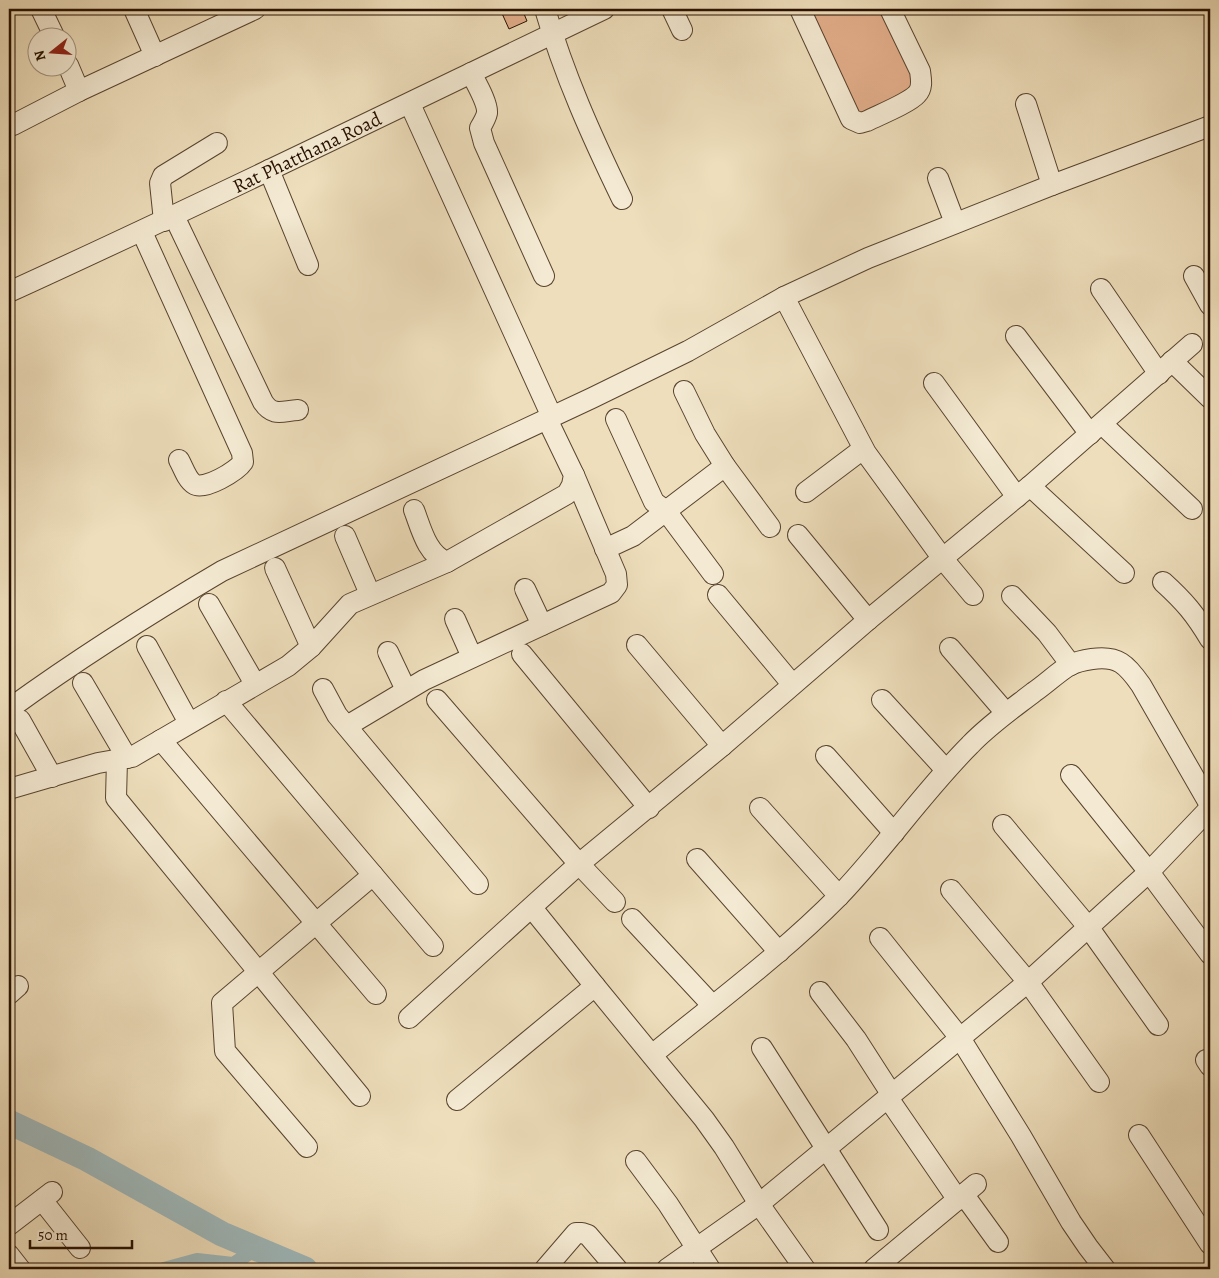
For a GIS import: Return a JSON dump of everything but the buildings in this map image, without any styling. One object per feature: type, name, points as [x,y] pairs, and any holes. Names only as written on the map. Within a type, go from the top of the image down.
[{"type":"street","points":[[41,9],[50,28]]},
{"type":"street","points":[[134,9],[155,56]]},
{"type":"street","points":[[9,125],[13,125],[155,56],[226,15],[256,9]]},
{"type":"street","points":[[545,9],[552,34],[590,134],[622,199]]},
{"type":"street","name":"Rat Phatthana Road","points":[[9,292],[142,232],[604,9]]},
{"type":"street","points":[[672,9],[682,30]]},
{"type":"street","points":[[800,9],[852,119],[860,123],[917,94],[922,80],[920,71],[890,9]]},
{"type":"street","points":[[471,73],[487,111],[487,116],[480,128],[484,143],[544,276]]},
{"type":"street","points":[[74,78],[80,91]]},
{"type":"street","points":[[347,726],[424,680],[611,593],[617,585],[616,574],[606,549],[410,104]]},
{"type":"street","points":[[1026,104],[1052,185]]},
{"type":"street","points":[[52,777],[14,714],[59,673],[168,603],[222,571],[688,351],[784,297],[868,258],[1052,185],[1210,126]]},
{"type":"street","points":[[217,143],[163,176],[160,183],[169,218],[269,410],[274,412],[298,410]]},
{"type":"street","points":[[269,170],[308,265]]},
{"type":"street","points":[[938,178],[956,223]]},
{"type":"street","points":[[142,232],[242,453],[243,462],[238,470],[211,483],[199,486],[192,484],[179,460]]},
{"type":"street","points":[[1194,276],[1210,305]]},
{"type":"street","points":[[1101,289],[1165,367],[1210,398]]},
{"type":"street","points":[[784,297],[864,449],[943,559],[974,595]]},
{"type":"street","points":[[1016,336],[1096,429],[1192,509]]},
{"type":"street","points":[[409,1018],[580,864],[649,808],[868,620],[1024,492],[1192,344]]},
{"type":"street","points":[[934,384],[1024,492],[1124,573]]},
{"type":"street","points":[[684,390],[705,434],[725,466],[770,527]]},
{"type":"street","points":[[616,419],[654,502],[666,511],[713,574]]},
{"type":"street","points":[[806,492],[864,449]]},
{"type":"street","points":[[606,549],[633,536],[725,466]]},
{"type":"street","points":[[9,789],[98,763],[132,757],[288,666],[311,647],[350,604],[447,562],[567,494],[572,485],[574,475]]},
{"type":"street","points":[[414,510],[431,551],[438,559],[447,562]]},
{"type":"street","points":[[798,535],[868,620]]},
{"type":"street","points":[[345,536],[370,594]]},
{"type":"street","points":[[276,568],[311,647]]},
{"type":"street","points":[[1163,582],[1194,613],[1210,640]]},
{"type":"street","points":[[525,589],[542,625]]},
{"type":"street","points":[[718,596],[792,684]]},
{"type":"street","points":[[1012,596],[1046,633],[1071,665]]},
{"type":"street","points":[[209,604],[255,684]]},
{"type":"street","points":[[455,620],[472,657]]},
{"type":"street","points":[[638,645],[722,746]]},
{"type":"street","points":[[147,646],[189,723]]},
{"type":"street","points":[[950,648],[1006,714]]},
{"type":"street","points":[[388,652],[406,690]]},
{"type":"street","points":[[522,654],[649,808]]},
{"type":"street","points":[[652,1055],[779,952],[839,896],[894,834],[946,770],[971,744],[1006,714],[1071,665],[1088,660],[1112,658],[1131,670],[1210,806],[1149,872],[1028,982],[759,1204],[667,1269]]},
{"type":"street","points":[[83,683],[122,759],[116,798],[360,1096]]},
{"type":"street","points":[[324,689],[336,715],[478,884]]},
{"type":"street","points":[[437,700],[615,902]]},
{"type":"street","points":[[882,700],[946,770]]},
{"type":"street","points":[[226,701],[433,946]]},
{"type":"street","points":[[161,740],[376,994]]},
{"type":"street","points":[[826,756],[894,834]]},
{"type":"street","points":[[1071,775],[1149,872],[1210,954]]},
{"type":"street","points":[[760,808],[839,896]]},
{"type":"street","points":[[1003,825],[1089,928],[1158,1025]]},
{"type":"street","points":[[697,859],[779,952]]},
{"type":"street","points":[[307,1147],[225,1051],[222,1003],[373,875]]},
{"type":"street","points":[[951,890],[1028,982],[1099,1082]]},
{"type":"street","points":[[532,908],[714,1133],[759,1204],[805,1269]]},
{"type":"street","points":[[632,919],[712,1005]]},
{"type":"street","points":[[880,938],[960,1038],[1084,1241],[1105,1269]]},
{"type":"street","points":[[457,1100],[595,986]]},
{"type":"street","points":[[820,992],[856,1038],[890,1097],[966,1193],[998,1242]]},
{"type":"street","points":[[762,1048],[878,1230]]},
{"type":"street","points":[[1139,1135],[1210,1244]]},
{"type":"street","points":[[636,1161],[710,1269]]},
{"type":"street","points":[[874,1269],[966,1193]]},
{"type":"street","points":[[9,1225],[47,1196],[80,1248]]},
{"type":"street","points":[[545,1269],[576,1233],[582,1232],[588,1235],[618,1269]]},
{"type":"street","points":[[9,1256],[20,1269]]},
{"type":"waterway","points":[[9,1122],[87,1159],[222,1234],[305,1269]]},
{"type":"waterway","points":[[164,1269],[197,1260],[233,1264],[256,1249]]}]
